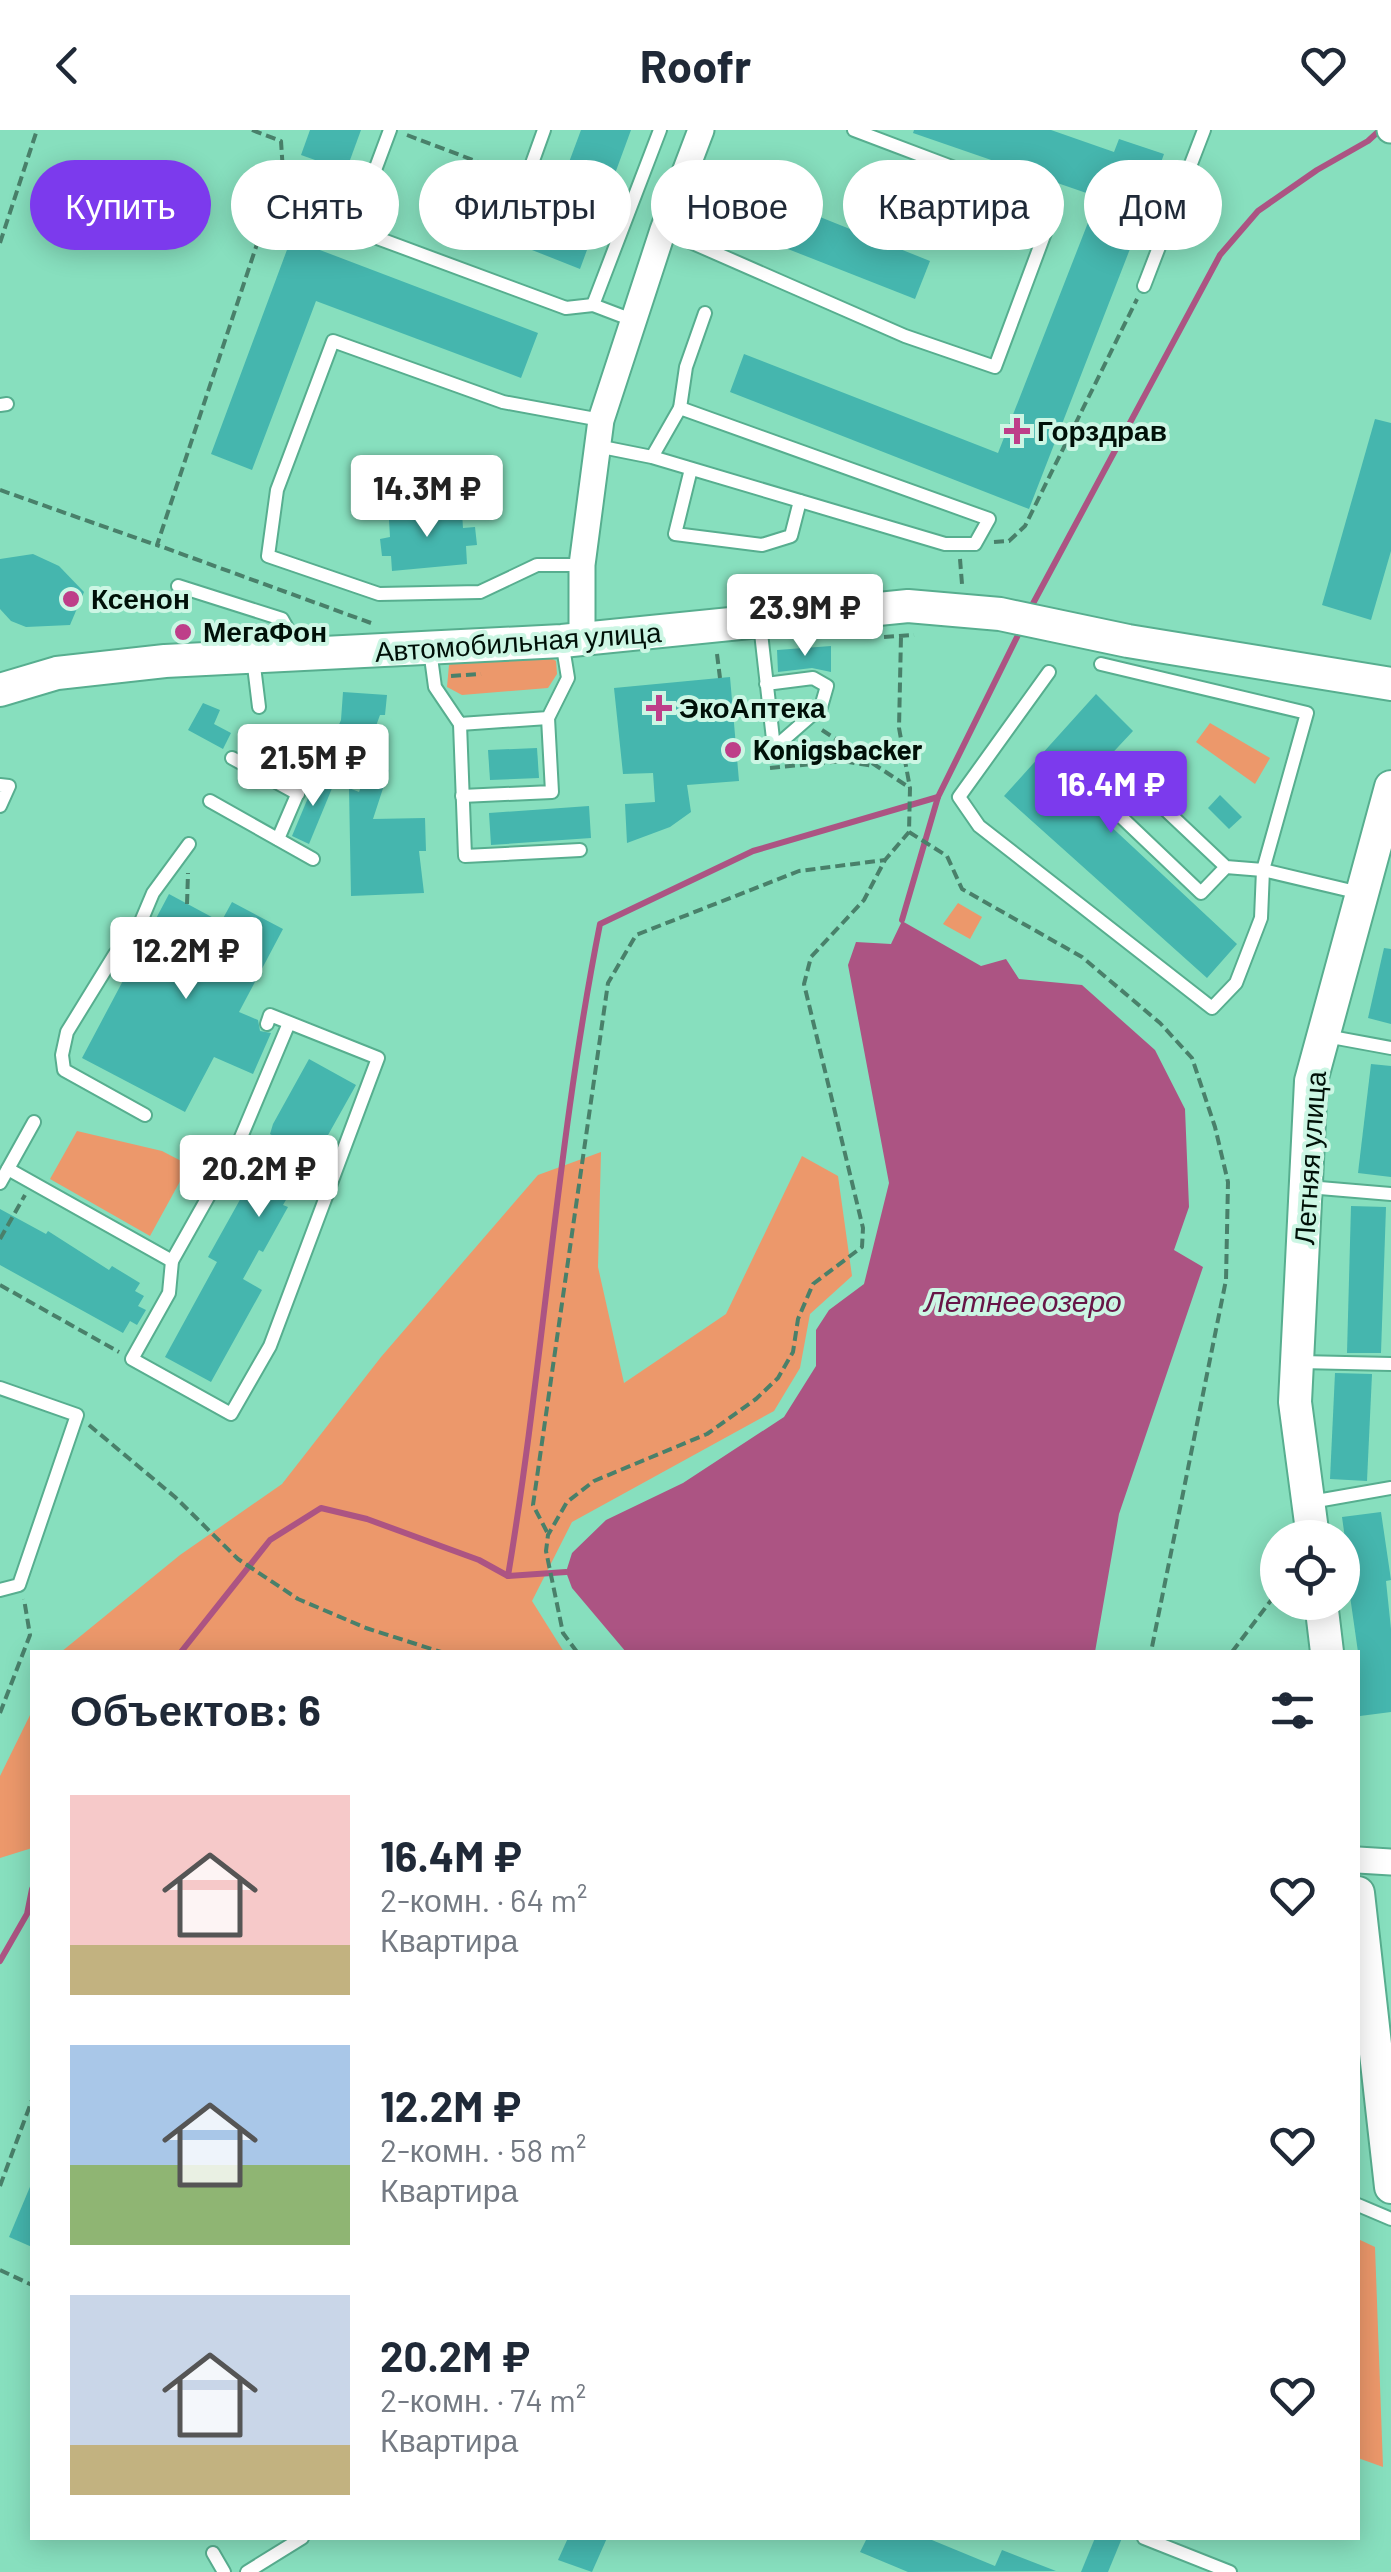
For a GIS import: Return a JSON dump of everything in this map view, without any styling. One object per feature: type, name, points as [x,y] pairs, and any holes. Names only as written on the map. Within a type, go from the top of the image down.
[{"type":"street","points":[[690,160],[701,130]]},
{"type":"street","points":[[572,640],[599,433],[658,250]]},
{"type":"street","name":"Автомобильная улица","points":[[0,690],[57,673],[165,661],[572,640],[908,606],[1023,618],[1128,642],[1391,684]]},
{"type":"street","name":"Летняя улица","points":[[1310,1520],[1295,1402],[1311,1081],[1391,787]]},
{"type":"street","points":[[1323,1620],[1327,1650]]},
{"type":"street","points":[[1360,1860],[1391,1862]]},
{"type":"street","points":[[1360,1913],[1390,2168]]},
{"type":"lane","points":[[379,160],[391,130]]},
{"type":"lane","points":[[533,160],[544,130]]},
{"type":"lane","points":[[593,305],[660,130]]},
{"type":"lane","points":[[709,250],[905,336],[994,368],[1055,206],[854,130]]},
{"type":"lane","points":[[1144,286],[1204,130]]},
{"type":"lane","points":[[399,246],[566,308],[593,305],[635,321]]},
{"type":"lane","points":[[652,458],[680,408],[686,367],[705,313]]},
{"type":"lane","points":[[582,565],[536,565],[480,592],[379,594],[268,556],[277,490],[333,341],[599,433],[652,458],[944,544],[975,544],[988,519],[680,408]]},
{"type":"lane","points":[[690,469],[675,534],[762,545],[790,536],[800,501]]},
{"type":"lane","points":[[178,586],[282,619],[302,655]]},
{"type":"lane","points":[[760,622],[766,684],[774,748],[821,707],[827,686],[814,678],[766,684]]},
{"type":"lane","points":[[462,796],[552,792],[548,718],[568,678],[572,640]]},
{"type":"lane","points":[[430,650],[435,687],[460,724],[465,856],[580,850]]},
{"type":"lane","points":[[252,656],[259,707]]},
{"type":"lane","points":[[1049,672],[959,796],[979,826],[1212,1008],[1236,984],[1261,918],[1263,870],[1306,713],[1100,664]]},
{"type":"lane","points":[[460,724],[548,718]]},
{"type":"lane","points":[[278,839],[318,746]]},
{"type":"lane","points":[[232,758],[298,794]]},
{"type":"lane","points":[[1226,867],[1201,893],[1095,792],[1119,766],[1226,867],[1263,870],[1362,894]]},
{"type":"lane","points":[[0,785],[10,786],[0,806]]},
{"type":"lane","points":[[210,801],[313,859]]},
{"type":"lane","points":[[146,1115],[64,1070],[62,1055],[67,1032],[114,954],[137,931],[153,893],[188,844]]},
{"type":"lane","points":[[267,1024],[270,1015],[378,1058],[270,1346],[232,1414],[132,1359],[169,1293],[172,1260],[238,1142],[290,1023]]},
{"type":"lane","points":[[1323,1036],[1391,1048]]},
{"type":"lane","points":[[0,1184],[34,1122]]},
{"type":"lane","points":[[8,1169],[172,1260]]},
{"type":"lane","points":[[1306,1187],[1391,1194]]},
{"type":"lane","points":[[1298,1362],[1391,1364]]},
{"type":"lane","points":[[0,1388],[78,1415],[19,1585],[0,1590]]},
{"type":"lane","points":[[1308,1503],[1391,1488]]},
{"type":"lane","points":[[1360,2206],[1391,2219]]},
{"type":"lane","points":[[246,2572],[299,2540]]},
{"type":"lane","points":[[1149,2540],[1230,2572]]},
{"type":"lane","points":[[213,2553],[224,2572]]},
{"type":"path","points":[[0,242],[37,130]]},
{"type":"path","points":[[252,130],[281,141],[282,160]]},
{"type":"path","points":[[391,130],[472,160]]},
{"type":"path","points":[[157,545],[254,250]]},
{"type":"path","points":[[975,544],[1009,541],[1025,526],[1144,286]]},
{"type":"path","points":[[0,490],[381,627]]},
{"type":"path","points":[[958,544],[964,609]]},
{"type":"path","points":[[575,1650],[563,1634],[546,1551],[548,1535],[567,1502],[594,1481],[706,1434],[756,1399],[778,1378],[792,1352],[798,1318],[812,1284],[862,1247],[863,1228],[804,984],[811,957],[864,900],[884,860],[909,832],[910,788],[899,728],[900,636]]},
{"type":"path","points":[[718,654],[720,678]]},
{"type":"path","points":[[806,720],[910,788]]},
{"type":"path","points":[[770,768],[842,761],[878,767]]},
{"type":"path","points":[[909,832],[948,856],[962,889],[1082,957],[1160,1023],[1192,1058],[1215,1127],[1228,1182],[1226,1280],[1151,1650]]},
{"type":"path","points":[[548,1535],[532,1504],[608,983],[636,935],[799,871],[884,860]]},
{"type":"path","points":[[0,1239],[32,1182]]},
{"type":"path","points":[[0,1285],[132,1359]]},
{"type":"path","points":[[78,1415],[176,1497],[238,1558],[298,1599],[366,1628],[435,1650]]},
{"type":"path","points":[[0,1713],[30,1636],[28,1611],[19,1585]]},
{"type":"path","points":[[1234,1650],[1260,1615]]},
{"type":"path","points":[[0,2186],[30,2105]]},
{"type":"path","points":[[0,2270],[30,2284]]},
{"type":"shaded area","points":[[542,653],[556,661],[557,674],[548,688],[462,695],[447,687],[449,665],[457,661]]},
{"type":"shaded area","points":[[1210,723],[1270,758],[1255,784],[1196,742]]},
{"type":"shaded area","points":[[958,903],[982,917],[970,939],[943,924]]},
{"type":"shaded area","points":[[77,1131],[162,1151],[189,1165],[150,1236],[50,1179]]},
{"type":"shaded area","points":[[601,1152],[598,1267],[624,1383],[726,1314],[802,1156],[838,1176],[852,1276],[810,1314],[800,1368],[774,1411],[572,1522],[532,1601],[563,1650],[63,1650],[180,1555],[282,1484],[381,1357],[538,1175]]},
{"type":"shaded area","points":[[30,1715],[30,1849],[0,1858],[0,1776]]},
{"type":"shaded area","points":[[1360,2240],[1375,2247],[1383,2467],[1360,2459]]},
{"type":"water","name":"Летнее озеро","points":[[902,921],[981,966],[1006,959],[1019,979],[1082,985],[1155,1050],[1185,1109],[1189,1207],[1174,1250],[1203,1267],[1119,1514],[1095,1650],[624,1650],[572,1588],[566,1572],[572,1553],[606,1520],[683,1483],[784,1417],[816,1366],[816,1330],[829,1310],[864,1284],[889,1183],[848,965],[856,942],[891,944]]},
{"type":"building","points":[[310,130],[361,130],[350,160],[315,160],[301,155]]},
{"type":"building","points":[[581,130],[631,130],[620,160],[570,160]]},
{"type":"building","points":[[1051,130],[1114,152],[1119,139],[1164,154],[1162,160],[1084,160],[1084,192],[1064,185],[1064,160],[991,160],[913,133]]},
{"type":"building","points":[[823,218],[843,226],[843,250],[902,250],[930,261],[915,299],[790,250],[823,250]]},
{"type":"building","points":[[1084,233],[1084,250],[1130,250],[1029,509],[730,392],[744,354],[998,453]]},
{"type":"building","points":[[287,250],[320,250],[538,333],[521,378],[316,301],[252,470],[211,454]]},
{"type":"building","points":[[532,250],[587,250],[580,269]]},
{"type":"building","points":[[1375,419],[1391,423],[1391,551],[1371,620],[1322,605]]},
{"type":"building","points":[[447,508],[447,514],[462,513],[463,528],[475,527],[477,545],[466,546],[467,564],[392,571],[391,556],[382,556],[380,539],[390,537],[389,520],[396,519],[396,512]]},
{"type":"building","points":[[33,554],[59,566],[84,592],[70,625],[26,627],[11,621],[0,609],[0,559]]},
{"type":"building","points":[[831,646],[831,672],[812,668],[778,672],[777,650]]},
{"type":"building","points":[[730,677],[739,781],[687,785],[691,812],[670,827],[627,843],[625,804],[655,802],[653,773],[623,774],[614,688]]},
{"type":"building","points":[[343,692],[387,695],[385,715],[380,715],[369,745],[337,729]]},
{"type":"building","points":[[1096,694],[1133,731],[1075,793],[1237,944],[1207,978],[1004,796]]},
{"type":"building","points":[[203,703],[220,710],[214,724],[231,733],[223,749],[188,730]]},
{"type":"building","points":[[537,748],[539,778],[490,780],[488,750]]},
{"type":"building","points":[[370,763],[389,770],[373,819],[425,818],[426,851],[419,851],[424,893],[351,896],[349,788],[359,792]]},
{"type":"building","points":[[318,774],[335,781],[309,844],[292,836]]},
{"type":"building","points":[[1220,795],[1242,817],[1229,829],[1208,808]]},
{"type":"building","points":[[589,806],[591,838],[491,845],[489,813]]},
{"type":"building","points":[[169,894],[221,922],[232,902],[283,929],[239,1012],[258,1020],[260,1031],[271,1033],[253,1074],[214,1057],[185,1112],[82,1058]]},
{"type":"building","points":[[1384,948],[1391,949],[1391,1024],[1368,1018]]},
{"type":"building","points":[[309,1059],[356,1085],[304,1178],[300,1176],[283,1205],[288,1207],[263,1252],[259,1250],[243,1279],[262,1290],[211,1382],[165,1357],[217,1262],[208,1257],[275,1137],[270,1134],[273,1124]]},
{"type":"building","points":[[1371,1064],[1391,1066],[1391,1177],[1358,1173]]},
{"type":"building","points":[[1351,1206],[1386,1207],[1381,1353],[1347,1353]]},
{"type":"building","points":[[0,1209],[140,1283],[135,1291],[144,1296],[138,1306],[146,1310],[137,1325],[130,1321],[123,1333],[0,1265]]},
{"type":"building","points":[[1335,1373],[1372,1374],[1367,1481],[1330,1479]]},
{"type":"building","points":[[1381,1512],[1391,1580],[1386,1581],[1391,1629],[1391,1712],[1360,1716],[1360,1650],[1353,1620],[1360,1620],[1360,1520],[1342,1517]]},
{"type":"building","points":[[30,2187],[30,2246],[9,2237]]},
{"type":"building","points":[[567,2540],[606,2540],[592,2572],[558,2560]]},
{"type":"building","points":[[866,2540],[932,2540],[995,2566],[1002,2550],[1056,2571],[908,2572],[860,2552]]},
{"type":"building","points":[[1094,2540],[1121,2540],[1108,2572],[1081,2572]]},
{"type":"waterway","points":[[1029,611],[1220,255],[1258,211],[1380,130]]},
{"type":"waterway","points":[[902,920],[938,797],[1020,631]]},
{"type":"waterway","points":[[508,1576],[561,1168],[600,924],[753,851],[938,797]]},
{"type":"waterway","points":[[183,1650],[270,1540],[321,1508],[367,1519],[479,1560],[508,1576],[566,1572]]},
{"type":"waterway","points":[[0,1961],[27,1914],[30,1899]]},
{"type":"place","name":"Горздрав","points":[[1017,431]]},
{"type":"place","name":"Ксенон","points":[[71,599]]},
{"type":"place","name":"МегаФон","points":[[183,632]]},
{"type":"place","name":"ЭкоАптека","points":[[659,708]]},
{"type":"place","name":"Konigsbacker","points":[[733,750]]}]
